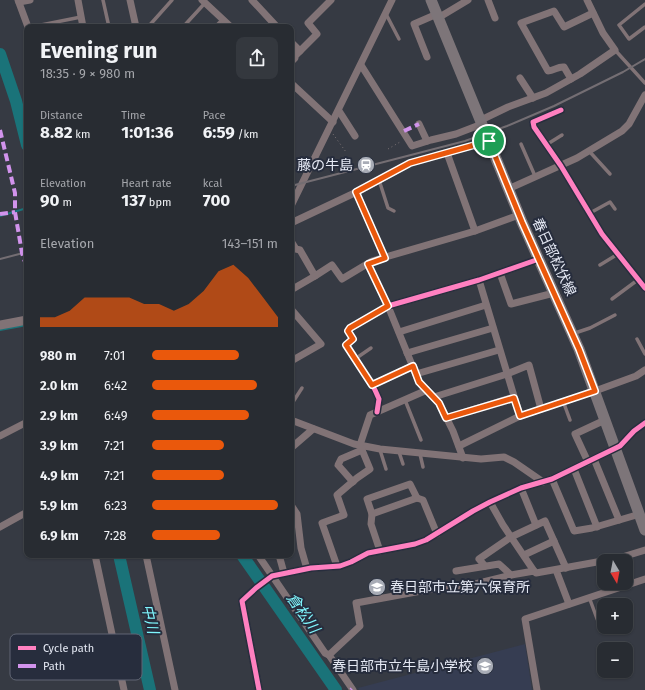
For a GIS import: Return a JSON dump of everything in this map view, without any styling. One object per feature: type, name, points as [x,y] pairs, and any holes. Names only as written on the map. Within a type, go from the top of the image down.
[{"type":"main road","name":"春日部松伏線","points":[[431,0],[476,105],[481,122],[508,189],[572,334],[595,391],[645,530]]},
{"type":"street","points":[[27,24],[19,1],[30,0]]},
{"type":"street","points":[[78,0],[82,24]]},
{"type":"street","points":[[130,0],[135,24]]},
{"type":"street","points":[[214,0],[205,3],[228,24]]},
{"type":"street","points":[[252,0],[274,24]]},
{"type":"street","points":[[294,58],[317,34],[308,23],[331,0]]},
{"type":"street","points":[[294,200],[332,126],[392,0]]},
{"type":"street","points":[[427,57],[414,24],[437,16],[468,0]]},
{"type":"street","points":[[488,0],[496,18]]},
{"type":"street","points":[[360,65],[412,146],[456,134],[481,122],[491,113],[546,93],[572,79],[615,50],[603,33],[587,0]]},
{"type":"street","points":[[572,79],[564,66],[548,71],[521,23],[554,11],[564,27],[593,13]]},
{"type":"street","points":[[294,45],[300,51]]},
{"type":"street","points":[[520,78],[533,98]]},
{"type":"street","points":[[294,86],[332,126]]},
{"type":"street","points":[[508,189],[561,166],[622,131],[629,124],[645,95]]},
{"type":"street","points":[[560,110],[533,122],[534,127],[561,166],[602,234],[645,288]]},
{"type":"street","points":[[339,111],[355,136]]},
{"type":"street","points":[[419,124],[427,141]]},
{"type":"street","points":[[294,222],[356,192],[410,163],[489,141]]},
{"type":"street","points":[[446,153],[475,231]]},
{"type":"street","points":[[356,192],[385,258]]},
{"type":"street","points":[[294,288],[332,265],[342,279],[368,264],[475,231],[519,215]]},
{"type":"street","points":[[294,246],[296,249],[300,250],[315,276]]},
{"type":"street","points":[[377,412],[379,399],[372,385],[346,345],[353,339],[348,331],[350,328],[388,306],[479,280],[539,259]]},
{"type":"street","points":[[368,264],[388,306],[419,382],[439,403],[464,458]]},
{"type":"street","points":[[500,273],[510,304],[554,293]]},
{"type":"street","points":[[479,280],[520,416]]},
{"type":"street","points":[[399,332],[486,305]]},
{"type":"street","points":[[294,312],[321,344],[294,359]]},
{"type":"street","points":[[0,325],[24,321]]},
{"type":"street","points":[[407,353],[493,328]]},
{"type":"street","points":[[416,374],[499,350]]},
{"type":"street","points":[[434,397],[507,374],[529,365],[541,409]]},
{"type":"street","points":[[372,385],[413,366]]},
{"type":"street","points":[[459,446],[520,416],[636,376],[645,370]]},
{"type":"street","points":[[337,566],[322,523],[344,515],[337,495],[356,478],[370,469],[361,448],[370,415],[427,390]]},
{"type":"street","points":[[446,418],[514,398]]},
{"type":"street","points":[[605,420],[575,434],[591,460],[619,520]]},
{"type":"street","points":[[294,421],[361,448],[464,458],[481,459],[504,457],[543,482]]},
{"type":"street","points":[[259,690],[242,602],[271,577],[307,569],[337,566],[351,562],[368,553],[415,544],[426,540],[472,510],[521,488],[552,479],[620,446],[645,423]]},
{"type":"street","points":[[0,436],[24,424]]},
{"type":"street","points":[[294,445],[313,429]]},
{"type":"street","points":[[353,482],[338,465],[341,459],[361,448]]},
{"type":"street","points":[[574,469],[597,527]]},
{"type":"street","points":[[552,479],[574,531],[597,527],[640,514]]},
{"type":"street","points":[[380,551],[371,524],[372,514],[367,499],[410,484],[417,498]]},
{"type":"street","points":[[521,488],[536,525]]},
{"type":"street","points":[[372,514],[417,498],[423,500],[437,534]]},
{"type":"street","points":[[490,502],[502,525],[534,571]]},
{"type":"street","points":[[294,510],[297,514],[301,548],[307,569]]},
{"type":"street","points":[[0,527],[24,514]]},
{"type":"street","points":[[484,566],[479,559],[511,537],[545,521],[566,568]]},
{"type":"street","points":[[524,555],[554,541]]},
{"type":"street","points":[[329,655],[360,626],[356,603],[432,589],[471,585],[534,571],[536,573],[556,570],[619,558],[645,550]]},
{"type":"street","points":[[96,558],[112,634]]},
{"type":"street","points":[[147,558],[175,690]]},
{"type":"street","points":[[260,558],[271,577],[353,690]]},
{"type":"street","points":[[280,558],[284,573]]},
{"type":"street","points":[[456,571],[499,564],[511,575]]},
{"type":"street","points":[[556,570],[570,604]]},
{"type":"street","points":[[537,690],[525,619],[645,579]]},
{"type":"street","points":[[122,680],[124,690]]},
{"type":"lane","points":[[103,0],[107,24]]},
{"type":"lane","points":[[151,24],[172,0]]},
{"type":"lane","points":[[186,24],[205,3]]},
{"type":"lane","points":[[645,4],[619,25],[629,39],[645,27]]},
{"type":"lane","points":[[386,14],[399,39]]},
{"type":"lane","points":[[46,24],[81,17]]},
{"type":"lane","points":[[218,24],[223,19]]},
{"type":"lane","points":[[615,50],[645,83]]},
{"type":"lane","points":[[546,145],[562,135]]},
{"type":"lane","points":[[521,144],[536,177]]},
{"type":"lane","points":[[589,151],[610,174]]},
{"type":"lane","points":[[379,180],[388,208],[394,211]]},
{"type":"lane","points":[[590,213],[610,202],[615,209]]},
{"type":"lane","points":[[600,265],[618,254]]},
{"type":"lane","points":[[612,299],[639,279]]},
{"type":"lane","points":[[572,334],[590,328],[615,315]]},
{"type":"lane","points":[[637,339],[645,354]]},
{"type":"lane","points":[[355,359],[371,348]]},
{"type":"lane","points":[[294,400],[302,388]]},
{"type":"lane","points":[[405,400],[421,440]]},
{"type":"lane","points":[[563,401],[570,420]]},
{"type":"lane","points":[[380,449],[386,470]]},
{"type":"lane","points":[[399,452],[403,464]]},
{"type":"lane","points":[[420,454],[422,467]]},
{"type":"lane","points":[[589,598],[597,619]]},
{"type":"path","points":[[332,126],[346,152]]},
{"type":"path","points":[[388,148],[402,141]]},
{"type":"shaded area","name":"春日部市立牛島小学校","points":[[525,644],[532,690],[359,690],[358,688]]},
{"type":"waterway","name":"中川","points":[[0,54],[16,101],[24,133]]},
{"type":"waterway","points":[[0,216],[24,209]]},
{"type":"waterway","points":[[0,330],[24,326]]},
{"type":"waterway","name":"中川","points":[[120,558],[137,634]]},
{"type":"waterway","name":"倉松川","points":[[244,558],[336,690]]},
{"type":"waterway","name":"中川","points":[[142,655],[150,690]]},
{"type":"railway","points":[[294,185],[465,141],[507,126],[554,106],[623,72],[645,59]]},
{"type":"railway","points":[[0,259],[24,253]]},
{"type":"marked path","points":[[404,131],[419,124]]},
{"type":"marked path","points":[[0,130],[15,193],[15,212],[24,259]]},
{"type":"marked path","points":[[0,214],[15,212]]},
{"type":"cycle path","points":[[561,110],[533,122],[534,127],[561,166],[602,234],[645,288]]},
{"type":"cycle path","points":[[377,412],[379,399],[375,390],[346,345],[353,339],[348,331],[350,328],[388,306],[479,280],[539,259]]},
{"type":"cycle path","points":[[259,690],[242,601],[272,576],[311,568],[340,566],[368,553],[415,544],[426,540],[490,502],[521,488],[552,479],[620,446],[634,431],[645,423]]},
{"type":"place","name":"藤の牛島","points":[[366,165]]},
{"type":"place","name":"春日部市立第六保育所","points":[[377,587]]},
{"type":"place","name":"春日部市立牛島小学校","points":[[485,666]]},
{"type":"route","points":[[489,141],[522,222],[579,349],[595,391],[520,416],[514,398],[446,418],[439,403],[419,382],[413,366],[372,385],[346,345],[353,339],[348,331],[350,328],[388,306],[368,264],[372,261],[385,258],[356,192],[410,163],[489,141]]}]
